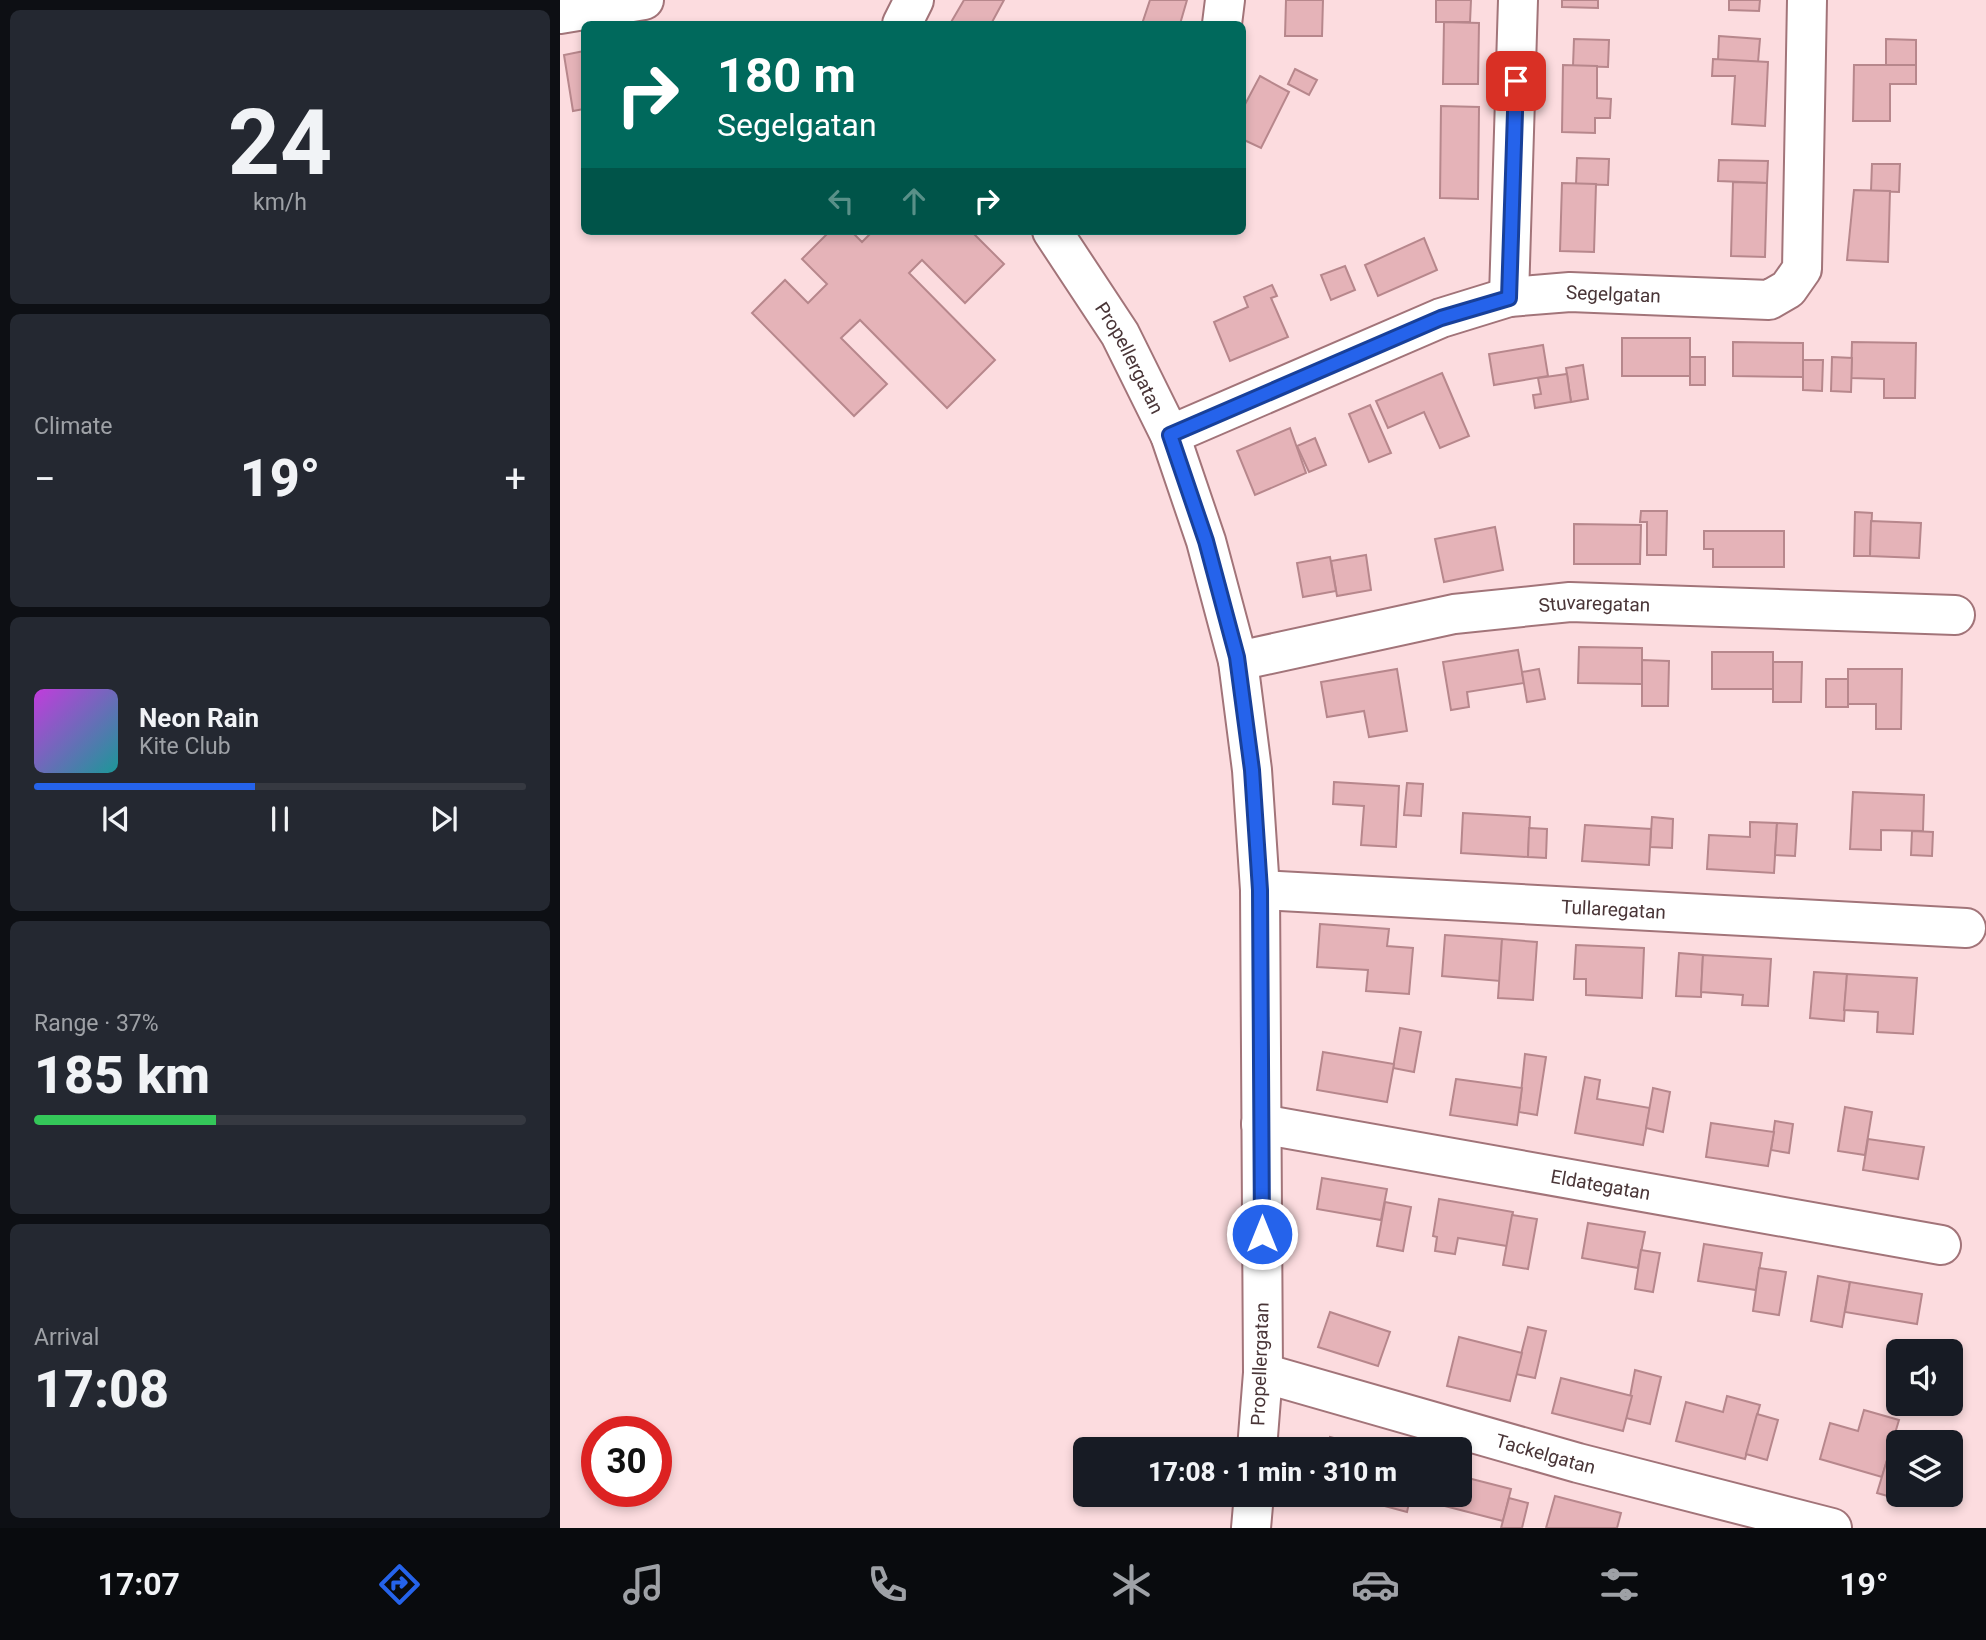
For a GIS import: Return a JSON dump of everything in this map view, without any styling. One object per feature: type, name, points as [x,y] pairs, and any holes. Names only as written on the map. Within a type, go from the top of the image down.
[{"type":"street","points":[[904,21],[914,0]]},
{"type":"street","points":[[1222,21],[1225,0]]},
{"type":"street","points":[[1509,298],[1518,0]]},
{"type":"street","name":"Segelgatan","points":[[1170,435],[1441,318],[1509,298],[1570,292],[1769,300],[1788,289],[1802,268],[1807,0]]},
{"type":"street","points":[[560,14],[644,1]]},
{"type":"street","name":"Propellergatan","points":[[1055,235],[1120,334],[1170,435],[1206,541],[1238,661],[1252,770],[1260,890],[1263,1373],[1258,1437]]},
{"type":"street","name":"Stuvaregatan","points":[[1238,661],[1454,614],[1570,601],[1955,615]]},
{"type":"street","name":"Tullaregatan","points":[[1260,890],[1966,928]]},
{"type":"street","name":"Eldategatan","points":[[1261,1124],[1941,1245]]},
{"type":"street","name":"Tackelgatan","points":[[1263,1373],[1578,1463],[1832,1528]]},
{"type":"street","points":[[1251,1528],[1253,1507]]},
{"type":"building","points":[[964,0],[1004,0],[993,21],[952,21]]},
{"type":"building","points":[[1150,0],[1187,0],[1181,21],[1143,21]]},
{"type":"building","points":[[1286,0],[1323,0],[1322,36],[1285,36]]},
{"type":"building","points":[[1436,0],[1471,0],[1470,22],[1436,22]]},
{"type":"building","points":[[1562,0],[1598,0],[1598,8],[1562,7]]},
{"type":"building","points":[[1729,0],[1760,0],[1759,11],[1729,10]]},
{"type":"building","points":[[1444,22],[1479,23],[1478,84],[1443,84]]},
{"type":"building","points":[[1719,36],[1760,39],[1758,62],[1718,60]]},
{"type":"building","points":[[1574,39],[1609,40],[1608,67],[1573,66]]},
{"type":"building","points":[[1886,39],[1916,40],[1916,65],[1886,65]]},
{"type":"building","points":[[581,52],[581,110],[573,111],[564,55]]},
{"type":"building","points":[[1713,59],[1768,62],[1765,126],[1732,124],[1735,76],[1712,76]]},
{"type":"building","points":[[1563,65],[1597,66],[1597,98],[1611,99],[1610,118],[1595,118],[1595,133],[1562,132]]},
{"type":"building","points":[[1854,65],[1916,65],[1916,84],[1890,84],[1890,121],[1853,121]]},
{"type":"building","points":[[1295,69],[1317,80],[1309,95],[1288,84]]},
{"type":"building","points":[[1260,76],[1289,92],[1261,148],[1246,141],[1246,102]]},
{"type":"building","points":[[1441,106],[1479,107],[1478,199],[1440,198]]},
{"type":"building","points":[[1577,158],[1609,159],[1608,185],[1576,184]]},
{"type":"building","points":[[1719,160],[1768,161],[1767,183],[1718,181]]},
{"type":"building","points":[[1872,164],[1900,164],[1899,192],[1871,191]]},
{"type":"building","points":[[1733,182],[1767,183],[1765,257],[1731,256]]},
{"type":"building","points":[[1562,183],[1596,184],[1594,252],[1560,251]]},
{"type":"building","points":[[1854,190],[1890,191],[1888,262],[1847,260]]},
{"type":"building","points":[[826,235],[855,235],[862,242],[869,235],[975,235],[1004,264],[965,303],[922,260],[909,273],[995,360],[947,408],[860,320],[841,338],[887,384],[854,416],[752,313],[785,280],[808,303],[827,284],[802,259]]},
{"type":"building","points":[[1424,238],[1437,270],[1378,296],[1365,265]]},
{"type":"building","points":[[1345,266],[1355,290],[1331,300],[1321,275]]},
{"type":"building","points":[[1272,285],[1277,296],[1271,298],[1288,337],[1230,361],[1214,322],[1248,307],[1244,297]]},
{"type":"building","points":[[1622,338],[1690,338],[1690,376],[1622,376]]},
{"type":"building","points":[[1733,342],[1803,343],[1803,377],[1733,376]]},
{"type":"building","points":[[1852,342],[1916,343],[1915,398],[1884,398],[1884,379],[1851,378]]},
{"type":"building","points":[[1543,345],[1548,376],[1494,385],[1489,354]]},
{"type":"building","points":[[1690,357],[1705,357],[1705,385],[1690,385]]},
{"type":"building","points":[[1832,357],[1852,358],[1851,392],[1831,391]]},
{"type":"building","points":[[1803,360],[1823,360],[1822,391],[1803,390]]},
{"type":"building","points":[[1583,365],[1588,399],[1571,402],[1566,368]]},
{"type":"building","points":[[1442,373],[1469,436],[1440,448],[1424,412],[1388,428],[1376,401]]},
{"type":"building","points":[[1567,374],[1571,402],[1535,408],[1533,395],[1541,394],[1538,378]]},
{"type":"building","points":[[1370,405],[1391,453],[1369,462],[1349,414]]},
{"type":"building","points":[[1290,428],[1306,473],[1255,495],[1237,451]]},
{"type":"building","points":[[1315,438],[1326,465],[1309,472],[1297,446]]},
{"type":"building","points":[[1641,511],[1667,511],[1666,555],[1647,555],[1647,522],[1640,522]]},
{"type":"building","points":[[1855,512],[1872,513],[1870,556],[1854,556]]},
{"type":"building","points":[[1871,521],[1921,523],[1919,558],[1870,556]]},
{"type":"building","points":[[1574,524],[1641,525],[1640,564],[1574,564]]},
{"type":"building","points":[[1495,527],[1503,570],[1444,582],[1435,539]]},
{"type":"building","points":[[1704,531],[1784,531],[1784,567],[1713,567],[1713,549],[1704,549]]},
{"type":"building","points":[[1366,555],[1371,590],[1337,596],[1331,561]]},
{"type":"building","points":[[1330,557],[1336,591],[1303,597],[1297,563]]},
{"type":"building","points":[[1579,647],[1642,648],[1642,684],[1578,683]]},
{"type":"building","points":[[1518,650],[1524,683],[1467,692],[1469,707],[1451,710],[1443,662]]},
{"type":"building","points":[[1712,652],[1773,652],[1773,689],[1712,689]]},
{"type":"building","points":[[1642,660],[1669,661],[1668,706],[1642,706]]},
{"type":"building","points":[[1773,662],[1802,662],[1801,702],[1773,702]]},
{"type":"building","points":[[1397,669],[1407,731],[1369,737],[1364,711],[1327,717],[1321,682]]},
{"type":"building","points":[[1539,669],[1545,699],[1527,702],[1522,672]]},
{"type":"building","points":[[1848,669],[1902,669],[1901,729],[1876,729],[1876,704],[1848,704]]},
{"type":"building","points":[[1826,679],[1848,679],[1848,707],[1826,707]]},
{"type":"building","points":[[1334,782],[1399,786],[1396,847],[1361,845],[1364,806],[1333,804]]},
{"type":"building","points":[[1407,783],[1423,784],[1421,816],[1404,815]]},
{"type":"building","points":[[1853,792],[1924,795],[1923,831],[1881,830],[1881,850],[1850,849]]},
{"type":"building","points":[[1463,813],[1530,817],[1528,857],[1461,853]]},
{"type":"building","points":[[1652,817],[1673,819],[1672,848],[1650,847]]},
{"type":"building","points":[[1750,822],[1777,823],[1774,873],[1707,869],[1709,835],[1750,837]]},
{"type":"building","points":[[1777,823],[1797,824],[1795,856],[1775,855]]},
{"type":"building","points":[[1585,825],[1651,829],[1649,865],[1582,861]]},
{"type":"building","points":[[1529,828],[1547,829],[1546,858],[1528,857]]},
{"type":"building","points":[[1912,831],[1933,832],[1932,856],[1911,855]]},
{"type":"building","points":[[1320,924],[1389,929],[1387,946],[1413,948],[1409,994],[1366,991],[1368,970],[1317,967]]},
{"type":"building","points":[[1445,935],[1502,939],[1500,981],[1442,976]]},
{"type":"building","points":[[1502,939],[1537,942],[1533,1000],[1498,998]]},
{"type":"building","points":[[1576,945],[1644,948],[1642,998],[1586,995],[1586,979],[1574,979]]},
{"type":"building","points":[[1679,953],[1703,955],[1701,997],[1676,996]]},
{"type":"building","points":[[1703,955],[1771,959],[1768,1006],[1742,1005],[1743,995],[1701,992]]},
{"type":"building","points":[[1814,972],[1847,974],[1844,1021],[1810,1018]]},
{"type":"building","points":[[1847,974],[1917,978],[1913,1034],[1877,1032],[1878,1012],[1844,1010]]},
{"type":"building","points":[[1400,1028],[1421,1032],[1414,1072],[1393,1068]]},
{"type":"building","points":[[1323,1052],[1394,1064],[1387,1102],[1317,1090]]},
{"type":"building","points":[[1525,1054],[1546,1057],[1537,1115],[1519,1112]]},
{"type":"building","points":[[1585,1077],[1600,1080],[1597,1099],[1650,1108],[1643,1145],[1575,1133]]},
{"type":"building","points":[[1456,1079],[1522,1088],[1517,1125],[1450,1115]]},
{"type":"building","points":[[1653,1088],[1670,1092],[1663,1132],[1646,1128]]},
{"type":"building","points":[[1845,1107],[1872,1112],[1865,1155],[1838,1151]]},
{"type":"building","points":[[1775,1121],[1793,1124],[1789,1153],[1771,1150]]},
{"type":"building","points":[[1711,1123],[1774,1132],[1768,1166],[1706,1157]]},
{"type":"building","points":[[1868,1139],[1924,1147],[1918,1179],[1863,1170]]},
{"type":"building","points":[[1322,1178],[1387,1189],[1381,1220],[1317,1209]]},
{"type":"building","points":[[1439,1199],[1513,1212],[1507,1246],[1458,1238],[1455,1254],[1435,1251],[1437,1237],[1433,1236]]},
{"type":"building","points":[[1385,1202],[1411,1207],[1403,1251],[1377,1246]]},
{"type":"building","points":[[1512,1215],[1537,1219],[1528,1269],[1503,1265]]},
{"type":"building","points":[[1588,1223],[1645,1232],[1638,1268],[1582,1258]]},
{"type":"building","points":[[1704,1244],[1762,1253],[1756,1290],[1698,1281]]},
{"type":"building","points":[[1641,1250],[1660,1253],[1653,1292],[1635,1289]]},
{"type":"building","points":[[1759,1268],[1786,1272],[1779,1315],[1753,1311]]},
{"type":"building","points":[[1818,1276],[1850,1282],[1842,1327],[1811,1321]]},
{"type":"building","points":[[1850,1282],[1922,1294],[1917,1324],[1845,1312]]},
{"type":"building","points":[[1330,1312],[1390,1332],[1378,1366],[1318,1347]]},
{"type":"building","points":[[1528,1327],[1546,1331],[1535,1378],[1516,1374]]},
{"type":"building","points":[[1459,1337],[1522,1353],[1510,1401],[1447,1386]]},
{"type":"building","points":[[1635,1370],[1661,1377],[1650,1424],[1626,1418]]},
{"type":"building","points":[[1561,1378],[1632,1396],[1623,1431],[1552,1413]]},
{"type":"building","points":[[1727,1396],[1760,1405],[1745,1459],[1676,1441],[1686,1402],[1723,1412]]},
{"type":"building","points":[[1864,1410],[1899,1420],[1896,1430],[1886,1430],[1886,1464],[1882,1477],[1820,1459],[1830,1423],[1858,1431]]},
{"type":"building","points":[[1757,1414],[1778,1420],[1767,1460],[1746,1454]]},
{"type":"building","points":[[1886,1463],[1886,1496],[1877,1493]]},
{"type":"building","points":[[1472,1479],[1511,1489],[1503,1521],[1449,1507],[1472,1507]]},
{"type":"building","points":[[1555,1496],[1621,1513],[1617,1528],[1546,1528]]},
{"type":"building","points":[[1509,1498],[1528,1503],[1522,1528],[1501,1528]]},
{"type":"building","points":[[1388,1507],[1408,1507],[1407,1512]]},
{"type":"route","points":[[1262,1234],[1260,890],[1252,770],[1237,657],[1206,541],[1170,435],[1441,318],[1509,298],[1516,81]]}]
